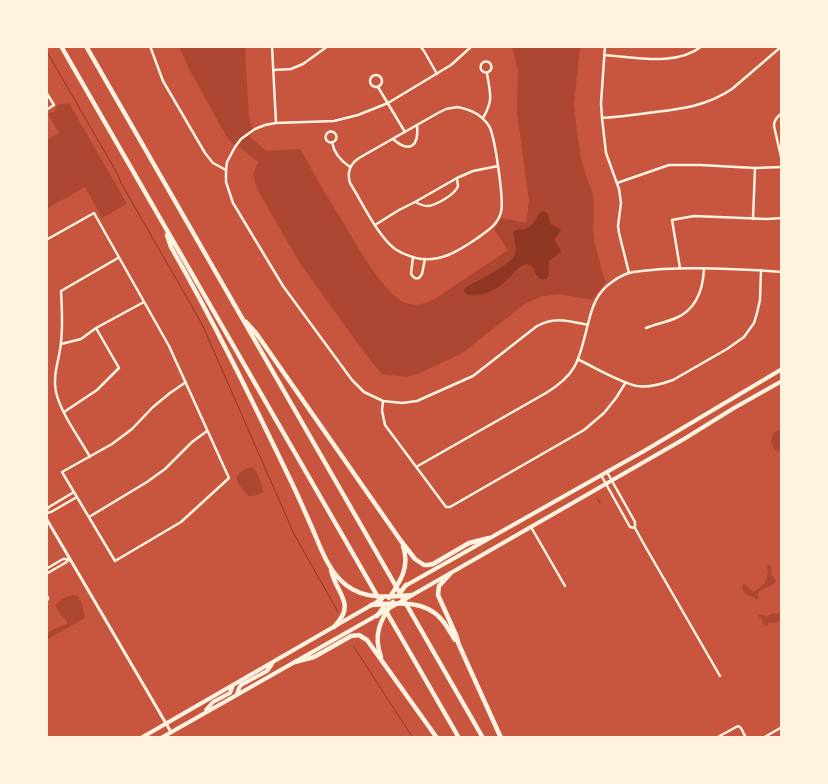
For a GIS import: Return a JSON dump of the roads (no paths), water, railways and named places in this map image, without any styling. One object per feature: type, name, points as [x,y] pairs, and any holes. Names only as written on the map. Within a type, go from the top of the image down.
[{"type":"highway","points":[[61,46],[458,738]]},
{"type":"highway","points":[[86,46],[482,738]]},
{"type":"highway","points":[[161,220],[172,248],[211,318],[265,426],[330,566],[345,605],[342,617],[334,626]]},
{"type":"highway","points":[[240,315],[256,333],[415,559],[424,565],[433,564],[469,543],[489,538]]},
{"type":"highway","points":[[377,616],[402,578],[405,569],[405,552],[401,541]]},
{"type":"highway","points":[[330,566],[347,586],[364,594],[412,595]]},
{"type":"highway","points":[[450,574],[439,586],[438,595],[501,738]]},
{"type":"highway","points":[[391,596],[406,585]]},
{"type":"highway","points":[[384,663],[377,643],[378,631],[392,604],[391,596]]},
{"type":"highway","points":[[371,605],[399,603],[430,610],[442,620],[459,645]]},
{"type":"highway","points":[[295,662],[314,657],[355,635],[362,637],[367,640],[437,738]]},
{"type":"main road","points":[[406,585],[607,472],[782,369]]},
{"type":"main road","points":[[161,738],[450,574],[782,380]]},
{"type":"main road","points":[[717,407],[722,415]]},
{"type":"main road","points":[[141,738],[334,626],[391,596]]},
{"type":"main road","points":[[237,694],[241,685],[267,670],[276,660]]},
{"type":"main road","points":[[204,713],[213,702],[230,693],[233,685]]},
{"type":"street","points":[[150,46],[163,81],[205,152],[213,163],[226,170]]},
{"type":"street","points":[[272,46],[276,123]]},
{"type":"street","points":[[274,70],[291,69],[303,64],[328,46]]},
{"type":"street","points":[[420,46],[437,74]]},
{"type":"street","points":[[472,46],[451,65],[437,74],[388,103],[358,116],[334,121],[276,123],[255,129],[240,139],[227,162],[226,182],[233,203],[283,286],[358,387],[383,401],[402,403],[417,401],[465,380],[544,322],[561,320],[588,325]]},
{"type":"street","points":[[605,46],[601,104],[602,118],[606,153],[617,183],[621,203],[618,226],[629,273]]},
{"type":"street","points":[[604,55],[670,59],[687,55],[702,46]]},
{"type":"street","points":[[602,118],[683,109],[702,104],[724,94],[782,46]]},
{"type":"street","points":[[482,63],[491,63],[490,72],[487,73],[482,71],[482,63]]},
{"type":"street","points":[[483,118],[490,104],[487,73]]},
{"type":"street","points":[[377,75],[381,79],[382,82],[378,87],[373,87],[370,84],[373,76],[377,75]]},
{"type":"street","points":[[378,87],[405,132]]},
{"type":"street","points":[[46,92],[54,105],[46,110]]},
{"type":"street","points":[[465,108],[483,118],[494,137],[502,202],[501,213],[494,226],[457,252],[446,257],[430,259],[412,257],[392,246],[375,225],[350,183],[349,173],[354,161],[417,125],[446,109],[465,108]]},
{"type":"street","points":[[782,114],[776,118],[774,126],[782,161]]},
{"type":"street","points":[[392,139],[404,147],[410,146],[418,138],[417,125]]},
{"type":"street","points":[[330,131],[336,135],[335,140],[332,142],[327,141],[325,138],[330,131]]},
{"type":"street","points":[[332,142],[336,154],[350,168]]},
{"type":"street","points":[[617,183],[669,165],[782,167]]},
{"type":"street","points":[[375,225],[457,178],[473,171],[498,166]]},
{"type":"street","points":[[753,219],[755,168]]},
{"type":"street","points":[[416,202],[427,206],[434,205],[445,199],[457,189],[457,178]]},
{"type":"street","points":[[46,240],[94,213],[169,346],[186,382],[229,478],[181,522],[115,561],[62,472],[112,444],[132,429],[170,392],[186,382]]},
{"type":"street","points":[[680,268],[672,220],[694,216],[753,219],[782,218]]},
{"type":"street","points":[[412,257],[411,274],[416,279],[420,278],[422,274],[425,259]]},
{"type":"street","points":[[90,457],[64,412],[56,392],[55,377],[61,344],[62,319],[60,291],[118,258]]},
{"type":"street","points":[[416,467],[556,387],[572,372],[578,360],[597,296],[611,282],[629,273],[638,271],[680,268],[782,272]]},
{"type":"street","points":[[646,328],[677,318],[693,306],[698,299],[702,286],[704,269]]},
{"type":"street","points":[[578,360],[638,386],[663,384],[682,375],[744,337],[754,323],[757,313],[760,300],[761,270]]},
{"type":"street","points":[[61,344],[81,339],[96,328],[144,302]]},
{"type":"street","points":[[64,412],[97,390],[119,368],[96,328]]},
{"type":"street","points":[[383,401],[382,411],[385,425],[446,507],[450,507],[584,430],[604,413],[626,382]]},
{"type":"street","points":[[89,517],[165,469],[192,442],[207,431]]},
{"type":"street","points":[[607,472],[635,522],[635,528],[720,676]]},
{"type":"street","points":[[600,475],[630,527],[635,528]]},
{"type":"street","points":[[46,512],[49,507],[74,492]]},
{"type":"street","points":[[46,512],[51,512],[77,497]]},
{"type":"street","points":[[46,518],[171,732]]},
{"type":"street","points":[[531,527],[565,586]]},
{"type":"street","points":[[46,569],[63,560],[70,559]]},
{"type":"street","points":[[46,574],[70,559]]},
{"type":"street","points":[[46,594],[47,600]]},
{"type":"street","points":[[716,738],[738,726],[746,738]]},
{"type":"street","points":[[764,738],[782,727]]},
{"type":"waterway","points":[[46,50],[202,324],[294,534],[338,612]]},
{"type":"waterway","points":[[597,498],[600,503]]},
{"type":"waterway","points":[[354,647],[413,738]]}]
